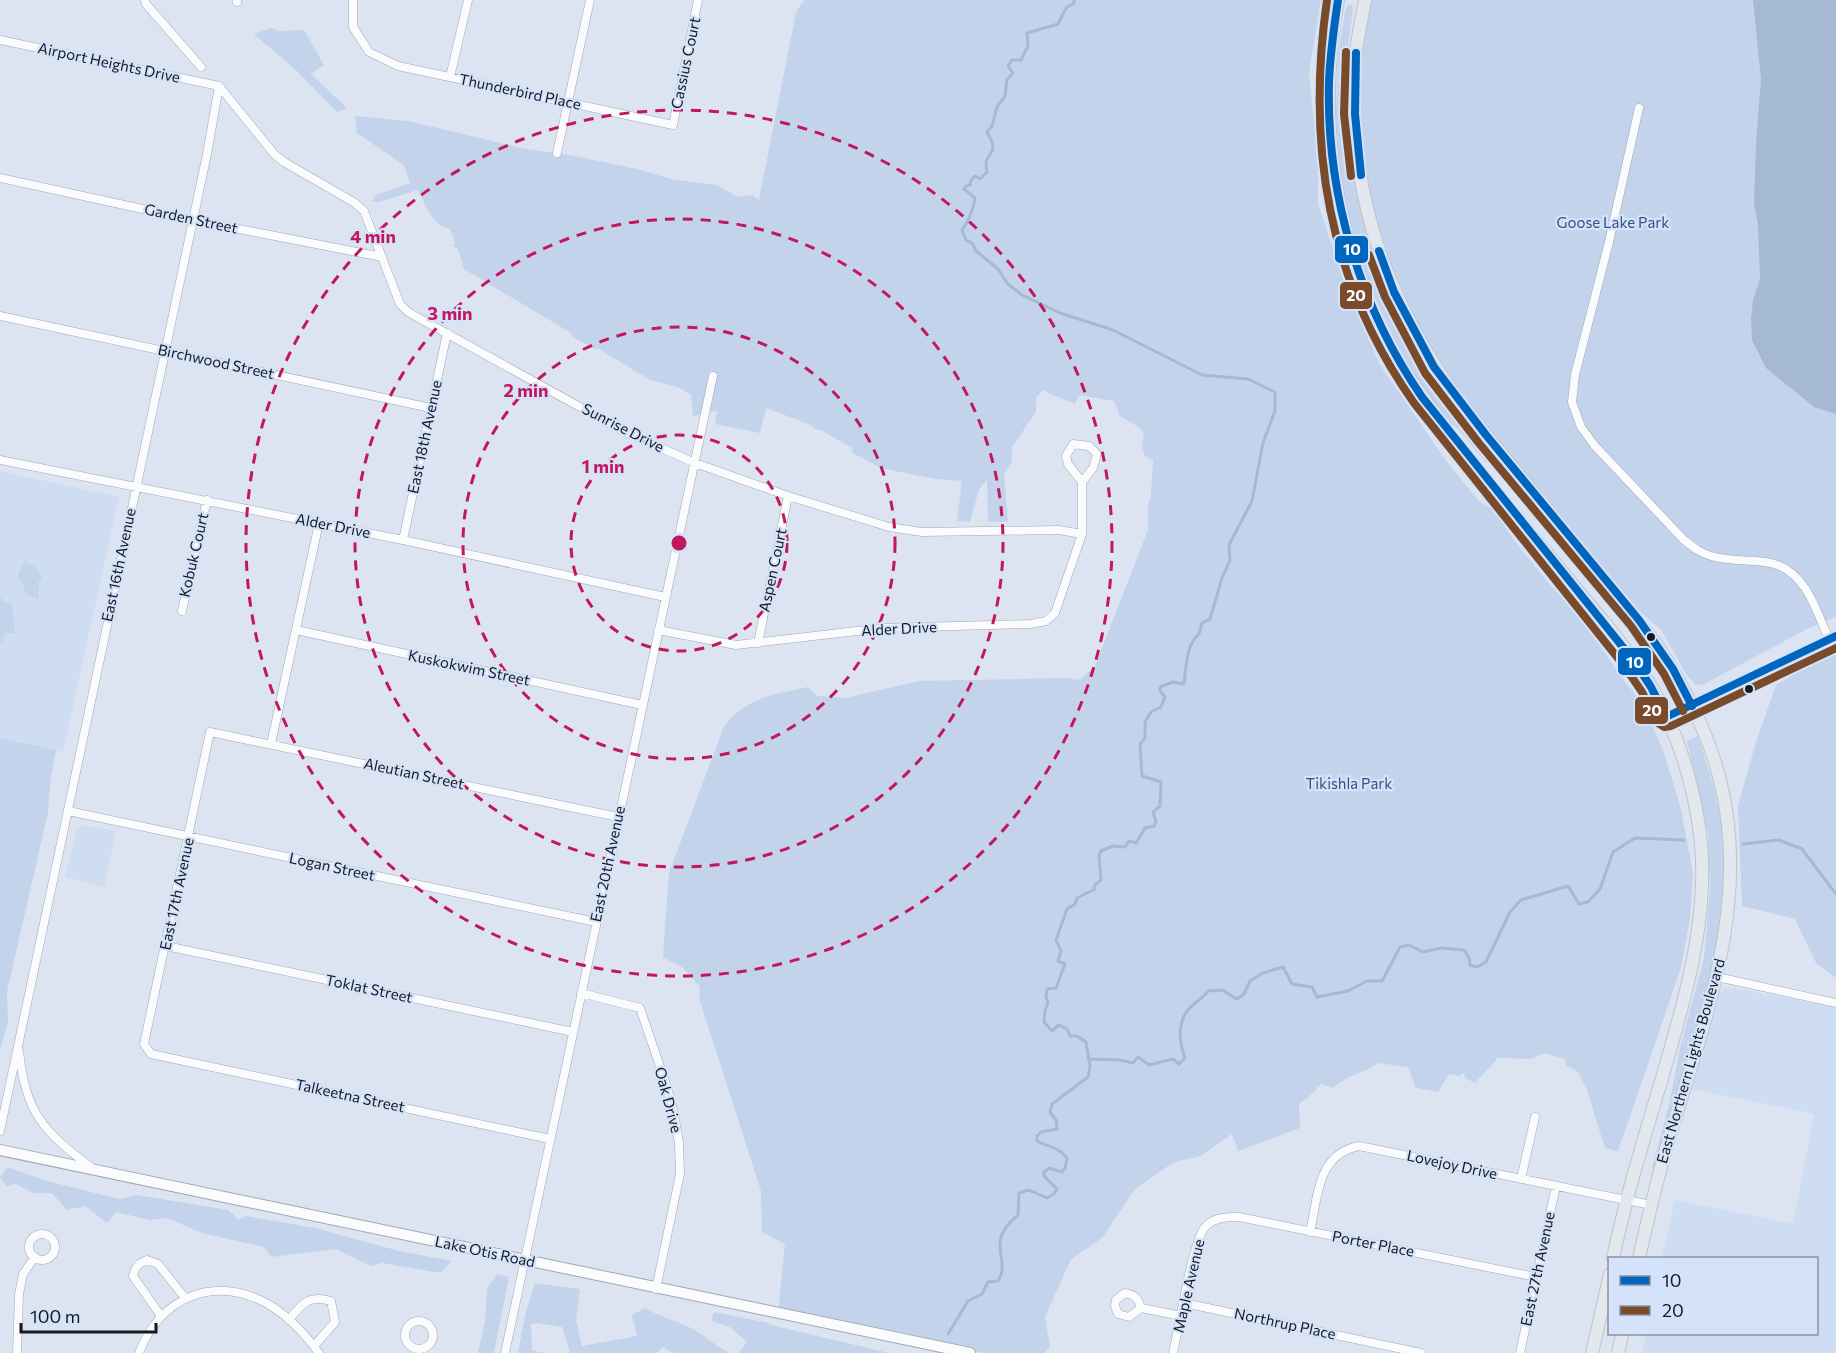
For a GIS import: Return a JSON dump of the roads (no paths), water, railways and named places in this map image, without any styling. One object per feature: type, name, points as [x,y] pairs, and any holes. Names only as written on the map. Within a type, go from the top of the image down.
[{"type":"main road","name":"East Northern Lights Boulevard","points":[[1338,0],[1328,75],[1331,153],[1343,222],[1369,301],[1400,363],[1450,435],[1634,660],[1652,687],[1680,752],[1698,821],[1702,859],[1699,933],[1684,1000],[1626,1200],[1613,1257]]},
{"type":"main road","name":"East Northern Lights Boulevard","points":[[1365,0],[1354,67],[1358,157],[1368,212],[1394,292],[1434,366],[1486,435],[1639,620],[1673,669],[1713,755],[1721,782],[1727,818],[1730,890],[1727,928],[1717,977],[1651,1205],[1638,1257]]},
{"type":"main road","name":"Lake Otis Road","points":[[0,1150],[970,1353]]},
{"type":"main road","points":[[1592,1353],[1608,1283]]},
{"type":"main road","points":[[1618,1353],[1622,1335]]},
{"type":"street","points":[[145,0],[201,67]]},
{"type":"street","name":"Thunderbird Place","points":[[353,0],[353,27],[369,52],[398,66],[673,125]]},
{"type":"street","points":[[450,77],[468,0]]},
{"type":"street","points":[[557,153],[590,0]]},
{"type":"street","name":"Cassius Court","points":[[673,125],[698,0]]},
{"type":"street","name":"Airport Heights Drive","points":[[0,40],[219,86]]},
{"type":"street","name":"East 16th Avenue","points":[[0,1131],[207,154],[219,86]]},
{"type":"street","name":"Sunrise Drive","points":[[219,86],[258,136],[284,162],[364,211],[400,304],[408,312],[627,433],[695,463],[788,496],[889,527],[922,532],[1059,530],[1082,534]]},
{"type":"street","points":[[1639,108],[1609,242],[1575,375],[1572,402],[1575,411],[1581,427],[1595,446],[1684,540],[1697,550],[1721,558],[1762,560],[1778,564],[1791,573],[1804,587],[1832,637],[1666,717]]},
{"type":"street","name":"Garden Street","points":[[0,178],[193,220],[382,257]]},
{"type":"street","name":"Birchwood Street","points":[[0,316],[431,408]]},
{"type":"street","name":"East 18th Avenue","points":[[403,540],[447,333]]},
{"type":"street","name":"East 20th Avenue","points":[[505,1353],[713,376]]},
{"type":"street","points":[[1073,444],[1089,446],[1096,454],[1093,468],[1082,482],[1068,464],[1066,456],[1073,444]]},
{"type":"street","name":"Alder Drive","points":[[0,460],[403,540],[665,597]]},
{"type":"street","name":"Alder Drive","points":[[658,630],[736,645],[883,628],[1031,624],[1046,621],[1055,613],[1082,534],[1082,482]]},
{"type":"street","name":"Aspen Court","points":[[759,643],[788,496]]},
{"type":"street","name":"Kobuk Court","points":[[182,610],[207,500]]},
{"type":"street","points":[[271,744],[319,523]]},
{"type":"street","name":"Kuskokwim Street","points":[[296,630],[642,705]]},
{"type":"street","name":"Aleutian Street","points":[[210,732],[618,817]]},
{"type":"street","name":"East 17th Avenue","points":[[151,1054],[144,1044],[210,732]]},
{"type":"street","name":"Logan Street","points":[[68,811],[596,922]]},
{"type":"street","name":"Toklat Street","points":[[166,946],[573,1032]]},
{"type":"street","points":[[1717,977],[1836,1003]]},
{"type":"street","name":"Oak Drive","points":[[581,993],[640,1008],[674,1114],[679,1143],[680,1174],[656,1289]]},
{"type":"street","name":"East 16th Avenue","points":[[18,1044],[22,1078],[35,1114],[47,1131],[94,1169]]},
{"type":"street","name":"Talkeetna Street","points":[[151,1054],[550,1139]]},
{"type":"street","points":[[1521,1179],[1535,1117]]},
{"type":"street","name":"Lovejoy Drive","points":[[1310,1232],[1322,1174],[1338,1153],[1359,1146],[1651,1205]]},
{"type":"street","name":"East 27th Avenue","points":[[1520,1353],[1556,1186]]},
{"type":"street","name":"Porter Place","points":[[1211,1221],[1226,1216],[1239,1217],[1536,1277]]},
{"type":"street","name":"Maple Avenue","points":[[1173,1353],[1198,1238],[1211,1221]]},
{"type":"street","points":[[17,1353],[21,1284],[27,1266],[35,1257]]},
{"type":"street","points":[[161,1316],[133,1276],[140,1263],[147,1260],[158,1264],[185,1298]]},
{"type":"street","points":[[139,1353],[146,1337],[161,1316],[185,1298],[223,1292],[242,1294],[268,1304],[289,1320],[316,1350],[335,1322],[331,1301],[317,1298],[301,1305],[289,1320]]},
{"type":"street","name":"Northrup Place","points":[[1184,1303],[1422,1353]]},
{"type":"street","points":[[1141,1308],[1181,1316]]},
{"type":"waterway","points":[[948,1334],[968,1301],[982,1294],[988,1282],[998,1281],[1002,1266],[1000,1251],[1002,1234],[1018,1215],[1019,1193],[1029,1190],[1047,1198],[1057,1189],[1044,1176],[1044,1172],[1049,1168],[1062,1172],[1065,1168],[1067,1158],[1064,1154],[1037,1141],[1037,1136],[1041,1132],[1057,1129],[1056,1120],[1050,1112],[1052,1104],[1088,1077],[1090,1066],[1086,1042],[1077,1036],[1070,1036],[1067,1029],[1059,1025],[1052,1031],[1044,1022],[1048,1003],[1047,989],[1056,988],[1065,964],[1058,961],[1061,951],[1056,940],[1067,909],[1075,904],[1077,898],[1095,889],[1094,886],[1101,880],[1099,856],[1101,851],[1113,846],[1125,847],[1129,841],[1136,843],[1145,828],[1154,826],[1156,822],[1153,812],[1160,806],[1161,782],[1142,776],[1140,744],[1145,738],[1145,722],[1151,712],[1161,707],[1165,697],[1160,687],[1173,682],[1184,684],[1191,644],[1199,634],[1202,623],[1210,619],[1230,560],[1229,545],[1252,501],[1263,443],[1275,411],[1275,392],[1248,379],[1202,375],[1113,330],[1060,313],[1022,295],[1007,283],[998,269],[976,251],[972,243],[966,240],[962,230],[975,198],[964,189],[970,185],[975,176],[980,179],[987,172],[986,162],[993,147],[987,132],[992,126],[997,107],[1005,96],[1007,80],[1013,73],[1008,66],[1012,60],[1021,60],[1028,46],[1027,33],[1058,24],[1066,8],[1074,3],[1074,0]]},
{"type":"waterway","points":[[1088,1059],[1120,1060],[1133,1063],[1138,1057],[1149,1065],[1173,1059],[1179,1064],[1185,1058],[1180,1029],[1188,1009],[1208,991],[1222,990],[1237,999],[1244,994],[1250,981],[1263,973],[1283,967],[1292,984],[1312,987],[1317,997],[1348,991],[1367,981],[1382,981],[1400,947],[1409,945],[1423,952],[1441,948],[1464,950],[1470,965],[1477,967],[1486,962],[1510,912],[1521,900],[1568,886],[1579,904],[1588,902],[1600,889],[1613,852],[1635,838],[1684,840]]},
{"type":"waterway","points":[[1743,844],[1779,840],[1802,849],[1836,894]]},
{"type":"park label","name":"Goose Lake Park","points":[[1613,223]]},
{"type":"park label","name":"Tikishla Park","points":[[1349,784]]}]
